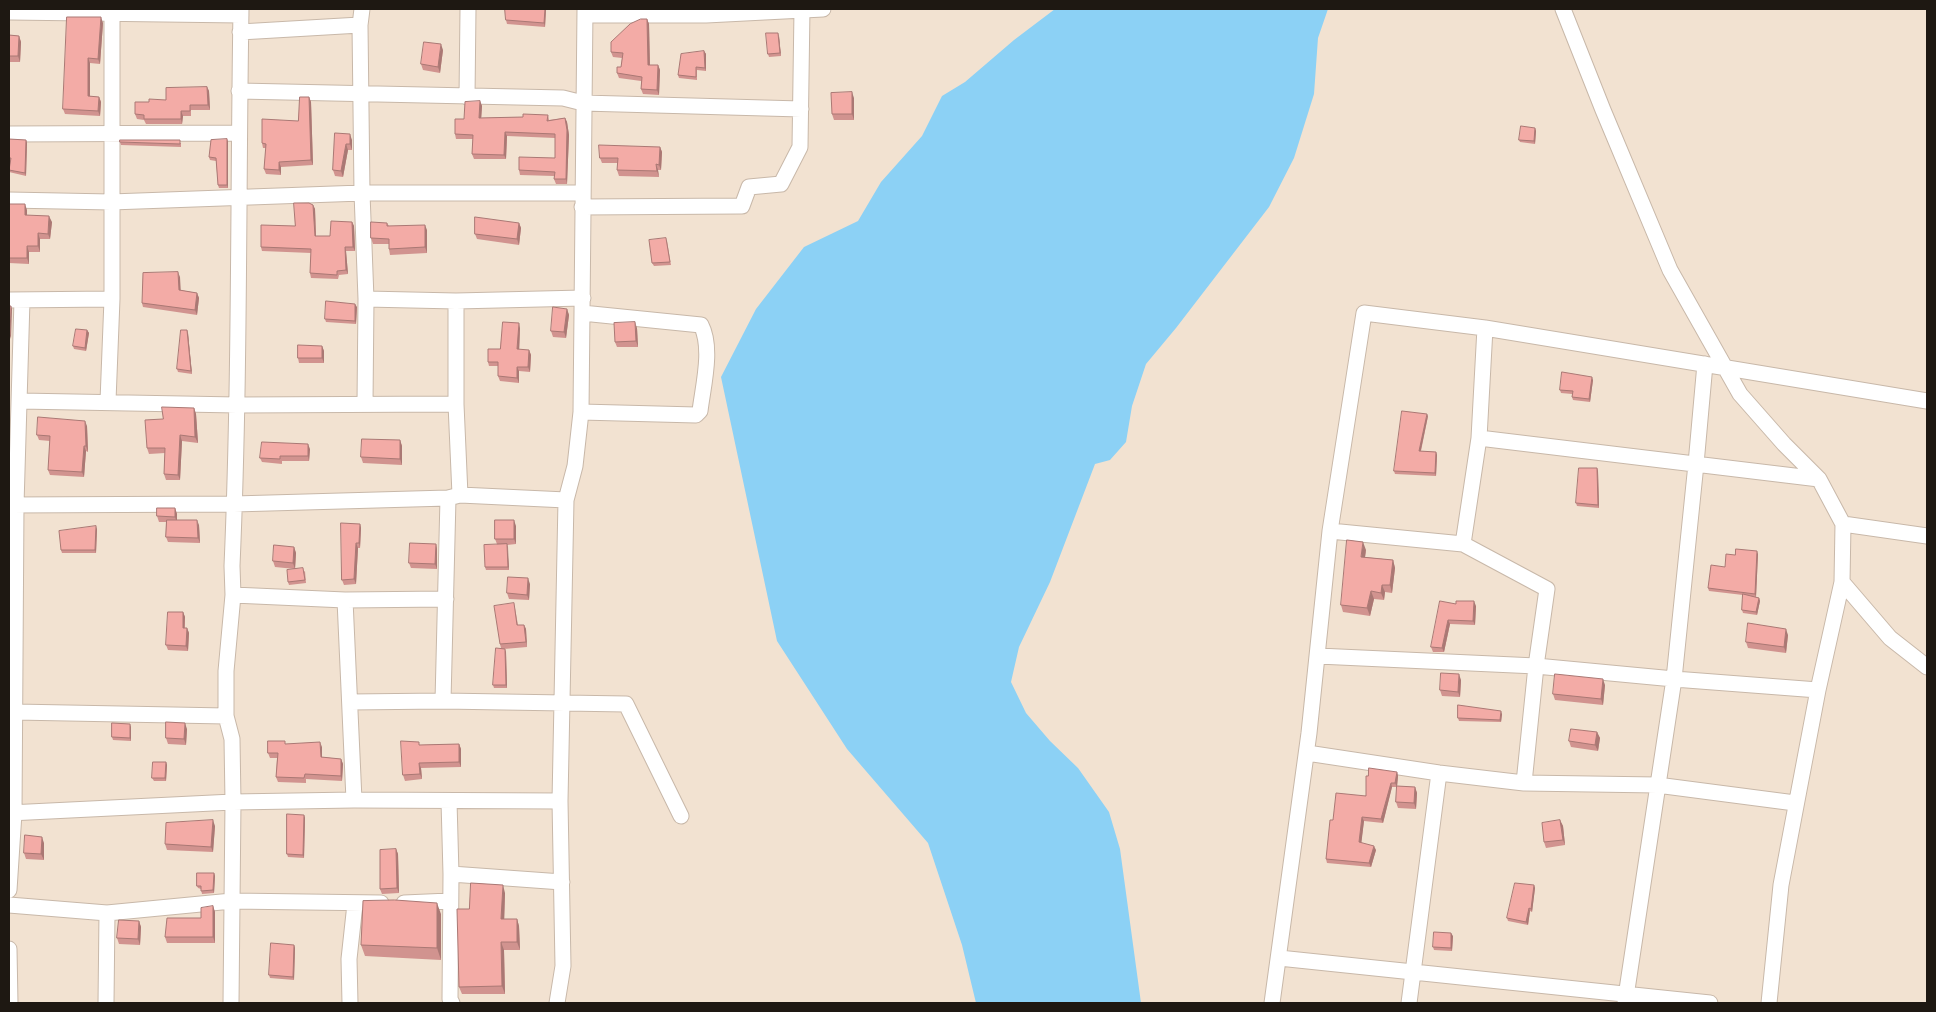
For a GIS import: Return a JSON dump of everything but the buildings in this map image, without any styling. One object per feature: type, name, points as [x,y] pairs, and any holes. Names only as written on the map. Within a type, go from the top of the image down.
[{"type":"street","points":[[362,9],[360,25],[362,193],[366,299],[365,403]]},
{"type":"street","points":[[467,97],[468,9]]},
{"type":"street","points":[[557,1003],[563,966],[560,801],[566,500],[576,466],[581,412],[585,12],[706,15],[823,9]]},
{"type":"street","points":[[1563,9],[1670,270],[1740,394],[1784,444],[1819,479],[1843,524],[1842,582],[1818,690],[1780,885],[1769,1003]]},
{"type":"street","points":[[9,200],[111,202],[362,193],[742,206],[749,187],[781,184],[800,147],[802,10]]},
{"type":"street","points":[[108,402],[112,299],[112,11]]},
{"type":"street","points":[[9,12],[241,12],[238,91],[240,197],[237,405],[232,566],[233,595],[226,671],[226,716],[232,739],[233,802],[231,1003]]},
{"type":"street","points":[[240,32],[360,25]]},
{"type":"street","points":[[238,91],[563,98],[583,103],[801,109]]},
{"type":"street","points":[[9,134],[239,133]]},
{"type":"street","points":[[366,299],[456,301],[583,298]]},
{"type":"street","points":[[9,890],[15,712],[12,609],[12,505],[20,401],[15,300],[112,299]]},
{"type":"street","points":[[443,701],[446,599],[454,496],[456,301]]},
{"type":"street","points":[[581,412],[696,415],[700,411],[707,361],[704,330],[701,325],[582,313]]},
{"type":"street","points":[[1272,1003],[1318,656],[1330,531],[1364,313],[1486,328],[1927,401]]},
{"type":"street","points":[[1463,544],[1479,438],[1486,328]]},
{"type":"street","points":[[1625,998],[1674,679],[1705,364]]},
{"type":"street","points":[[20,401],[237,405],[456,404]]},
{"type":"street","points":[[1479,438],[1819,479]]},
{"type":"street","points":[[12,505],[234,504],[454,496],[566,500]]},
{"type":"street","points":[[1843,524],[1927,536]]},
{"type":"street","points":[[1330,531],[1463,544],[1547,589],[1536,666],[1524,783]]},
{"type":"street","points":[[1842,582],[1890,638],[1927,667]]},
{"type":"street","points":[[233,595],[345,600],[446,599]]},
{"type":"street","points":[[345,600],[354,800]]},
{"type":"street","points":[[1318,656],[1536,666],[1818,690]]},
{"type":"street","points":[[350,702],[443,701],[626,704],[681,816]]},
{"type":"street","points":[[15,712],[226,716]]},
{"type":"street","points":[[1306,753],[1439,773],[1524,783],[1657,785],[1795,803]]},
{"type":"street","points":[[1409,1003],[1439,773]]},
{"type":"street","points":[[11,813],[233,802],[354,800],[560,801]]},
{"type":"street","points":[[449,801],[451,874],[450,999],[452,1003]]},
{"type":"street","points":[[451,874],[562,882]]},
{"type":"street","points":[[9,905],[107,913],[232,901],[355,904],[450,901]]},
{"type":"street","points":[[350,1003],[350,959],[355,904]]},
{"type":"street","points":[[106,1003],[107,913]]},
{"type":"street","points":[[9,949],[10,1003]]},
{"type":"street","points":[[1279,958],[1413,971],[1625,998],[1710,1003]]},
{"type":"water","points":[[1055,9],[1328,9],[1318,38],[1314,94],[1294,158],[1269,207],[1146,364],[1132,406],[1126,442],[1110,460],[1095,464],[1050,582],[1019,647],[1011,682],[1026,713],[1050,741],[1078,768],[1109,812],[1120,849],[1141,1003],[976,1003],[962,945],[928,843],[847,749],[777,641],[721,377],[756,309],[804,247],[858,221],[881,182],[922,136],[942,96],[965,82],[1014,40]]}]
